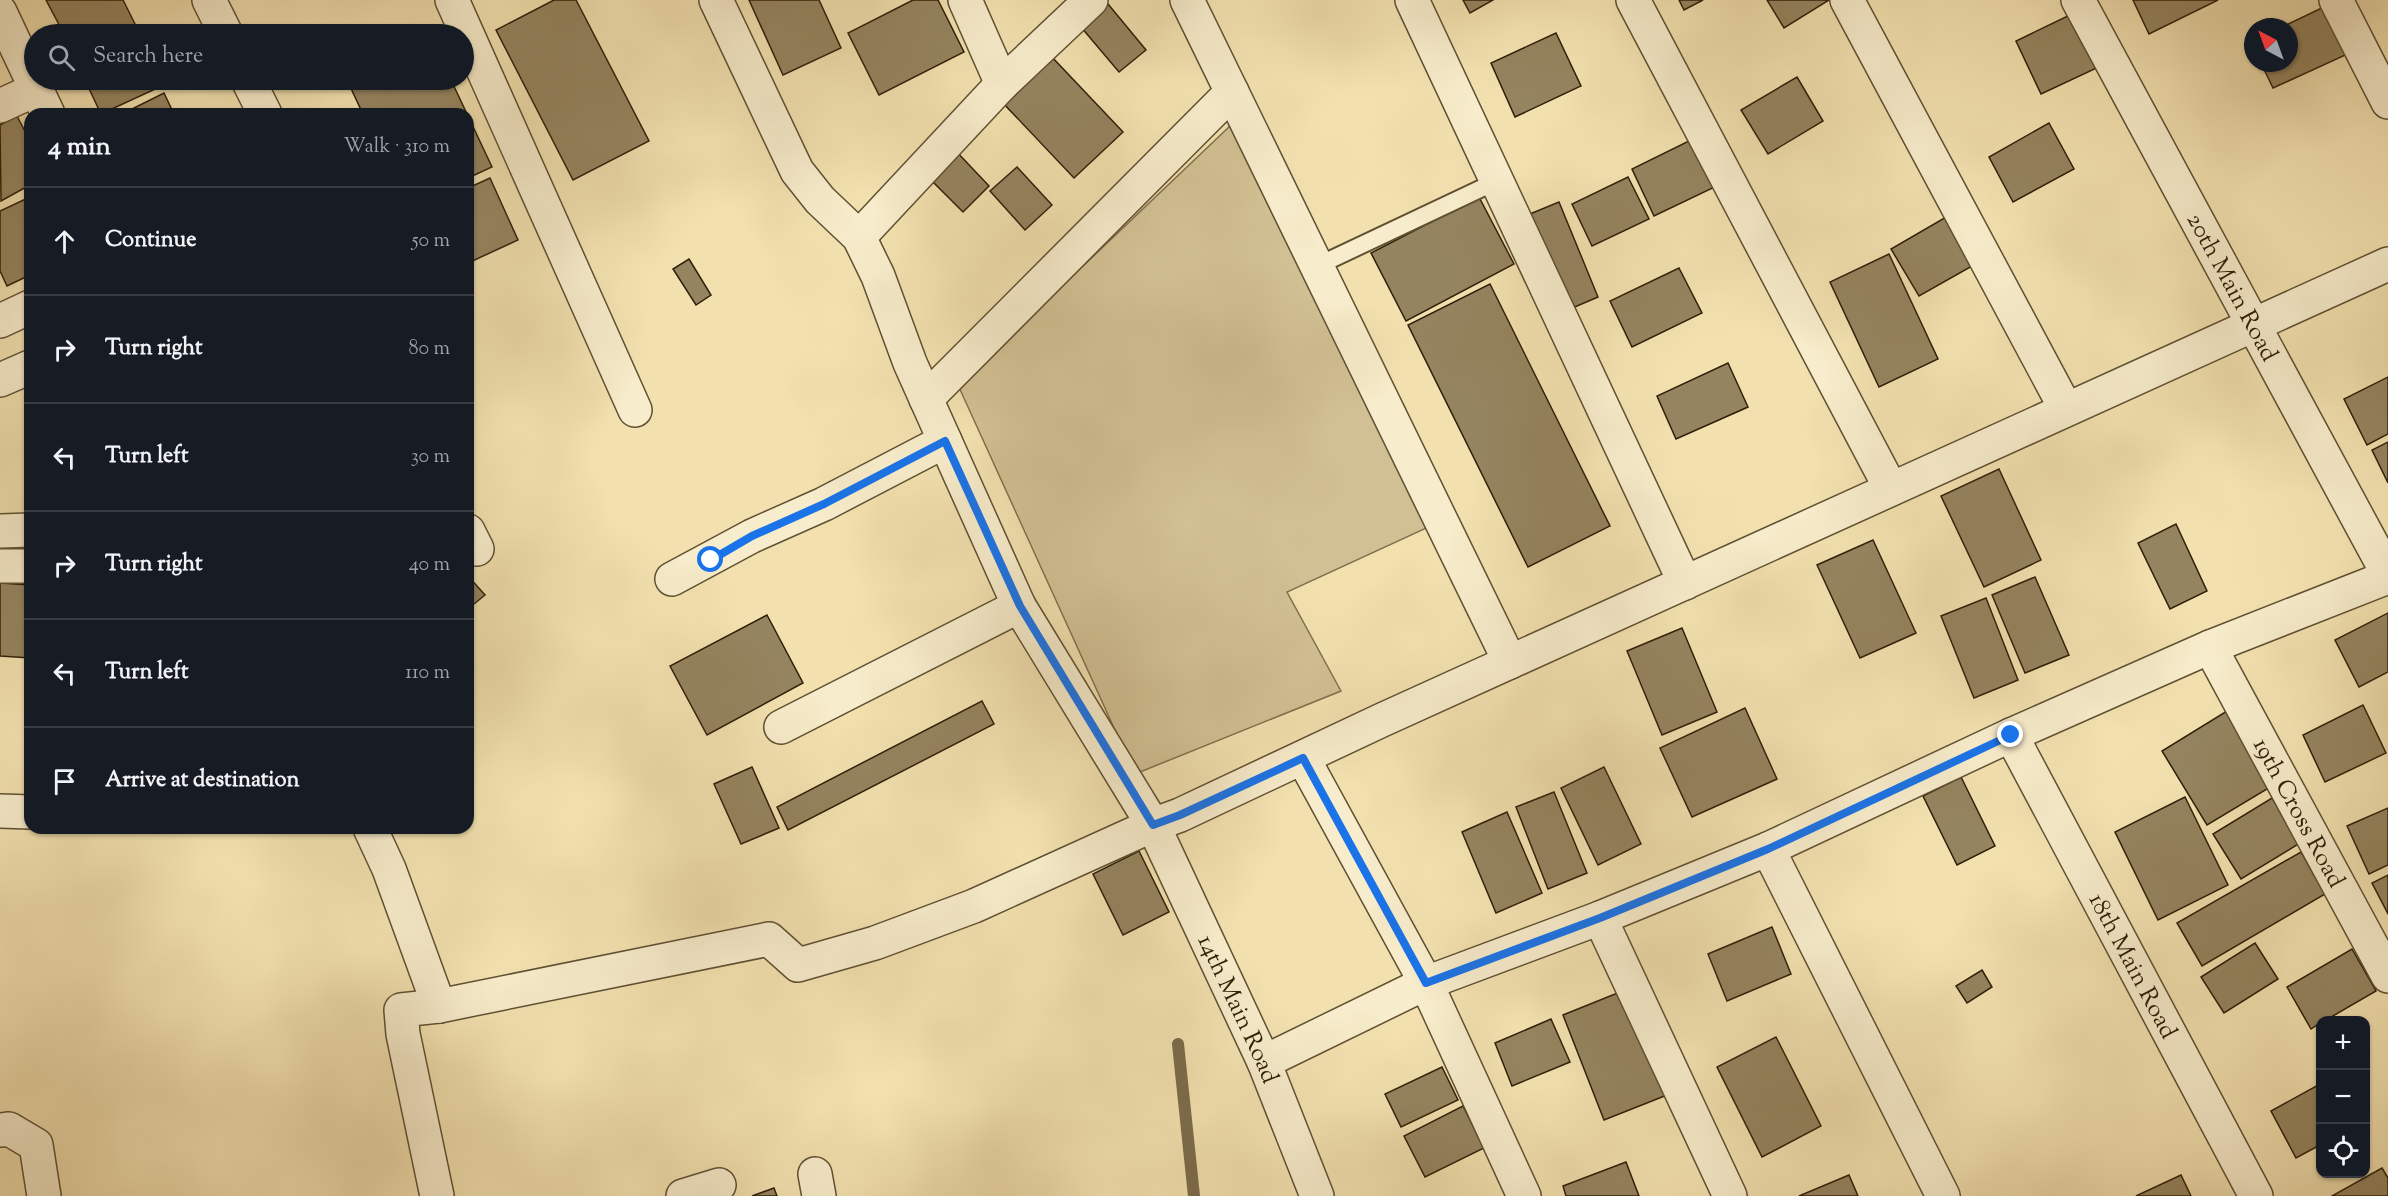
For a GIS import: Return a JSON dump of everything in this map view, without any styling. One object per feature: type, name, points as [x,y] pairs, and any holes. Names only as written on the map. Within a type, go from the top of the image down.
[{"type":"street","points":[[209,0],[221,24]]},
{"type":"street","points":[[452,0],[463,24]]},
{"type":"street","points":[[716,0],[797,171],[820,200],[859,237],[1002,84],[1091,0]]},
{"type":"street","points":[[965,0],[1002,84]]},
{"type":"street","points":[[1187,0],[1510,662]]},
{"type":"street","points":[[1412,0],[1685,583]]},
{"type":"street","points":[[1633,0],[1891,489]]},
{"type":"street","points":[[1847,0],[2066,409]]},
{"type":"street","name":"20th Main Road","points":[[2078,0],[2388,575]]},
{"type":"street","points":[[2336,0],[2388,102]]},
{"type":"street","points":[[0,12],[24,63]]},
{"type":"street","points":[[474,49],[635,410]]},
{"type":"street","points":[[253,90],[261,108]]},
{"type":"street","points":[[926,399],[1232,92]]},
{"type":"street","points":[[0,106],[42,102]]},
{"type":"street","name":"14th Main Road","points":[[859,237],[878,276],[910,363],[1020,606],[1153,825],[1264,1062],[1317,1196]]},
{"type":"street","points":[[437,1196],[403,1034],[401,1010],[439,1006],[769,939],[798,965],[875,943],[974,906],[1180,815],[1510,662],[2388,264]]},
{"type":"street","points":[[0,321],[24,310]]},
{"type":"street","points":[[0,380],[24,370]]},
{"type":"street","points":[[672,579],[752,536],[824,504],[945,441]]},
{"type":"street","points":[[0,531],[24,530]]},
{"type":"street","points":[[0,566],[24,566]]},
{"type":"street","points":[[1264,1062],[1426,983],[1600,918],[1768,849],[2011,735],[2210,647],[2388,575]]},
{"type":"street","points":[[781,728],[1020,606]]},
{"type":"street","name":"19th Cross Road","points":[[2210,647],[2388,976]]},
{"type":"street","name":"18th Main Road","points":[[2011,735],[2256,1196]]},
{"type":"street","points":[[1303,758],[1426,983],[1524,1196]]},
{"type":"street","points":[[0,812],[24,812]]},
{"type":"street","points":[[373,834],[389,870],[439,1006]]},
{"type":"street","points":[[1768,849],[1943,1196]]},
{"type":"street","points":[[1600,918],[1730,1196]]},
{"type":"street","points":[[0,1130],[9,1129],[36,1145],[44,1196]]},
{"type":"street","points":[[683,1196],[719,1185]]},
{"type":"lane","points":[[1317,266],[1497,181]]},
{"type":"shaded area","points":[[1230,126],[1433,525],[1287,592],[1341,691],[1135,774],[958,385]]},
{"type":"building","points":[[46,0],[123,0],[135,24],[59,24]]},
{"type":"building","points":[[554,0],[576,0],[649,141],[573,180],[496,30]]},
{"type":"building","points":[[749,0],[819,0],[841,48],[783,75]]},
{"type":"building","points":[[913,0],[938,0],[964,52],[879,95],[848,33]]},
{"type":"building","points":[[1463,0],[1493,0],[1470,13]]},
{"type":"building","points":[[1679,0],[1703,0],[1684,10]]},
{"type":"building","points":[[1767,0],[1829,0],[1784,28]]},
{"type":"building","points":[[2133,0],[2218,0],[2149,34]]},
{"type":"building","points":[[1108,4],[1146,50],[1119,72],[1081,27]]},
{"type":"building","points":[[2330,4],[2352,52],[2273,88],[2265,72],[2298,72],[2298,19]]},
{"type":"building","points":[[2076,12],[2101,66],[2041,94],[2016,41]]},
{"type":"building","points":[[1556,33],[1581,86],[1515,117],[1491,63]]},
{"type":"building","points":[[1051,56],[1123,132],[1074,178],[1002,102]]},
{"type":"building","points":[[1797,77],[1823,121],[1768,154],[1741,110]]},
{"type":"building","points":[[90,90],[153,90],[114,108],[98,108]]},
{"type":"building","points":[[352,90],[456,90],[464,108],[360,108]]},
{"type":"building","points":[[164,93],[171,108],[134,108]]},
{"type":"building","points":[[17,116],[24,129],[24,188],[1,201],[0,125]]},
{"type":"building","points":[[2049,123],[2074,169],[2013,202],[1989,157]]},
{"type":"building","points":[[474,129],[492,167],[474,175]]},
{"type":"building","points":[[1697,137],[1721,184],[1654,216],[1632,169]]},
{"type":"building","points":[[954,149],[989,186],[963,212],[927,176]]},
{"type":"building","points":[[1017,167],[1052,205],[1025,230],[990,191]]},
{"type":"building","points":[[1628,177],[1649,219],[1592,246],[1572,204]]},
{"type":"building","points":[[490,178],[518,240],[474,260],[474,185]]},
{"type":"building","points":[[1479,197],[1514,264],[1406,321],[1371,253]]},
{"type":"building","points":[[24,200],[24,278],[7,286],[0,271],[0,211]]},
{"type":"building","points":[[1559,202],[1598,297],[1570,309],[1530,214]]},
{"type":"building","points":[[1953,213],[1981,261],[1919,296],[1891,249]]},
{"type":"building","points":[[1889,254],[1938,359],[1879,387],[1830,282]]},
{"type":"building","points":[[689,259],[711,295],[696,305],[673,269]]},
{"type":"building","points":[[1679,268],[1702,313],[1632,347],[1610,301]]},
{"type":"building","points":[[1490,284],[1610,526],[1528,567],[1408,325]]},
{"type":"building","points":[[1728,363],[1748,407],[1676,439],[1657,396]]},
{"type":"building","points":[[2388,377],[2388,434],[2367,445],[2344,399]]},
{"type":"building","points":[[2388,442],[2388,483],[2372,450]]},
{"type":"building","points":[[1999,469],[2041,560],[1984,587],[1941,496]]},
{"type":"building","points":[[2176,524],[2207,591],[2170,609],[2138,543]]},
{"type":"building","points":[[1873,540],[1916,633],[1860,658],[1817,565]]},
{"type":"building","points":[[2035,577],[2069,655],[2025,673],[1992,595]]},
{"type":"building","points":[[0,583],[24,585],[24,658],[0,656]]},
{"type":"building","points":[[474,583],[485,595],[474,604]]},
{"type":"building","points":[[1986,598],[2018,680],[1974,698],[1941,616]]},
{"type":"building","points":[[2388,613],[2388,672],[2359,687],[2335,640]]},
{"type":"building","points":[[767,615],[803,683],[707,735],[670,666]]},
{"type":"building","points":[[1682,628],[1717,712],[1662,735],[1627,651]]},
{"type":"building","points":[[982,701],[994,724],[788,830],[777,807]]},
{"type":"building","points":[[2363,705],[2386,753],[2325,782],[2303,735]]},
{"type":"building","points":[[1745,708],[1777,779],[1692,817],[1660,748]]},
{"type":"building","points":[[2227,711],[2272,786],[2207,825],[2162,751]]},
{"type":"building","points":[[752,767],[779,828],[741,844],[714,784]]},
{"type":"building","points":[[1604,767],[1641,844],[1598,865],[1561,788]]},
{"type":"building","points":[[1961,777],[1995,846],[1957,865],[1923,796]]},
{"type":"building","points":[[1554,792],[1587,873],[1548,889],[1516,807]]},
{"type":"building","points":[[2185,797],[2228,885],[2158,920],[2115,832]]},
{"type":"building","points":[[2272,798],[2300,843],[2241,879],[2213,834]]},
{"type":"building","points":[[2388,808],[2388,865],[2369,874],[2347,826]]},
{"type":"building","points":[[1507,812],[1542,893],[1496,913],[1462,832]]},
{"type":"building","points":[[1139,851],[1169,912],[1123,935],[1093,874]]},
{"type":"building","points":[[2301,852],[2325,894],[2202,966],[2177,923]]},
{"type":"building","points":[[2388,875],[2388,914],[2372,883]]},
{"type":"building","points":[[1772,927],[1791,974],[1727,1001],[1708,954]]},
{"type":"building","points":[[2255,943],[2278,979],[2224,1013],[2201,977]]},
{"type":"building","points":[[2352,949],[2376,991],[2333,1016],[2316,1016],[2316,1026],[2311,1029],[2287,987]]},
{"type":"building","points":[[1982,970],[1992,987],[1967,1003],[1956,986]]},
{"type":"building","points":[[1625,990],[1667,1095],[1604,1120],[1563,1015]]},
{"type":"building","points":[[1551,1019],[1570,1062],[1512,1086],[1495,1043]]},
{"type":"building","points":[[1776,1037],[1821,1126],[1762,1157],[1717,1067]]},
{"type":"building","points":[[1442,1067],[1458,1100],[1401,1127],[1385,1094]]},
{"type":"building","points":[[2316,1086],[2316,1147],[2296,1158],[2271,1111]]},
{"type":"building","points":[[1463,1106],[1484,1148],[1425,1177],[1404,1136]]},
{"type":"building","points":[[1626,1162],[1639,1196],[1566,1196],[1563,1186]]},
{"type":"building","points":[[2382,1168],[2388,1178],[2388,1196],[2332,1196],[2364,1178],[2370,1178],[2370,1175]]},
{"type":"building","points":[[1849,1175],[1858,1196],[1799,1196]]},
{"type":"building","points":[[2181,1175],[2191,1196],[2136,1196]]},
{"type":"building","points":[[774,1188],[777,1196],[752,1196]]},
{"type":"waterway","points":[[1178,1044],[1194,1196]]},
{"type":"route","points":[[711,560],[752,536],[824,504],[945,441],[1020,606],[1153,825],[1180,815],[1303,758],[1426,983],[1600,918],[1768,849],[2011,735]]}]
